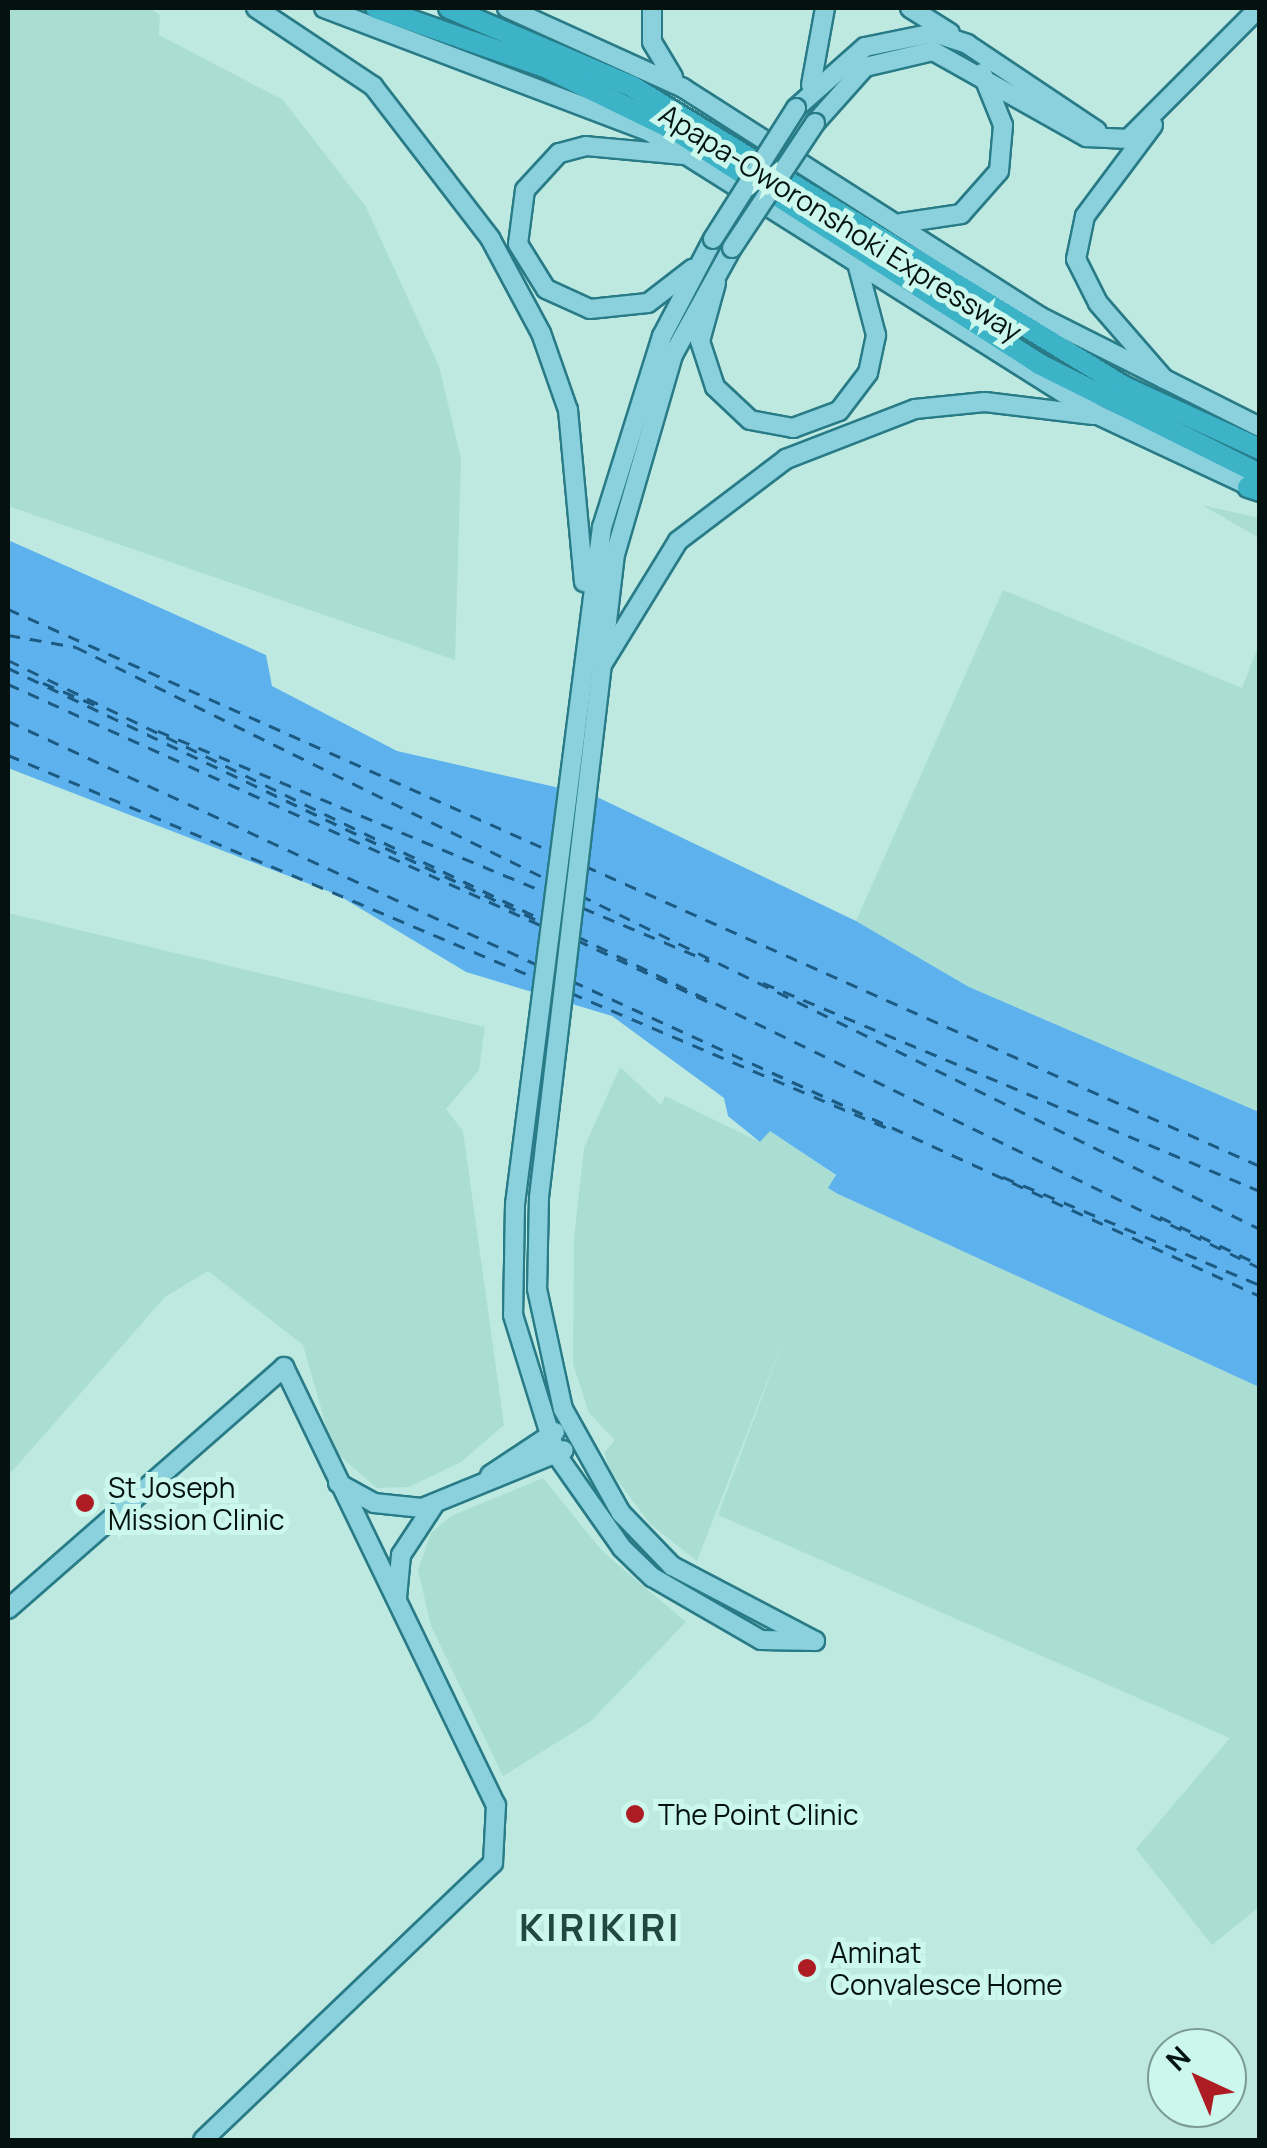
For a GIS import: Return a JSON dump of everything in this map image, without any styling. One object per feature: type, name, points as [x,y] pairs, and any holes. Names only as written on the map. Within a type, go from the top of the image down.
[{"type":"highway","name":"Apapa-Oworonshoki Expressway","points":[[376,8],[547,68],[678,132],[1039,364],[1255,483]]},
{"type":"highway","name":"Apapa-Oworonshoki Expressway","points":[[449,8],[634,87],[1123,386],[1260,449]]},
{"type":"main road","points":[[256,8],[333,52],[392,106],[468,200],[541,333],[581,476],[584,637]]},
{"type":"main road","name":"Apapa-Oworonshoki Expressway","points":[[324,8],[500,67],[694,156],[1098,415],[1255,483]]},
{"type":"main road","name":"Apapa-Oworonshoki Expressway","points":[[508,8],[683,88],[888,218],[1180,394],[1260,427]]},
{"type":"main road","points":[[652,8],[660,62],[683,88]]},
{"type":"main road","points":[[809,92],[824,8]]},
{"type":"main road","points":[[910,8],[1109,140]]},
{"type":"main road","points":[[1180,394],[1105,312],[1076,258],[1086,216],[1155,120],[1259,8]]},
{"type":"main road","points":[[967,44],[934,33],[888,38],[809,92],[712,238],[625,440],[575,691],[528,1118],[513,1314],[548,1435],[599,1522],[652,1577],[761,1640],[816,1642],[672,1566],[621,1514],[569,1425],[537,1289],[549,1119],[596,685],[636,463],[688,320],[815,122],[852,76],[898,53],[934,52],[982,72],[1086,137],[1109,140],[1155,120]]},
{"type":"main road","points":[[888,218],[934,224],[988,188],[1003,126],[982,72]]},
{"type":"main road","points":[[694,156],[586,146],[559,153],[526,190],[518,244],[546,289],[590,309],[648,302],[700,262]]},
{"type":"main road","points":[[718,270],[700,341],[704,365],[750,420],[794,428],[839,411],[868,374],[876,335],[858,263]]},
{"type":"main road","points":[[596,685],[637,595],[678,541],[786,459],[882,418],[953,404],[1098,415]]},
{"type":"main road","points":[[8,1609],[284,1367],[332,1478],[496,1805],[493,1863],[203,2140]]},
{"type":"main road","points":[[486,1479],[548,1435],[569,1425]]},
{"type":"main road","points":[[332,1478],[374,1503],[436,1504],[486,1479],[578,1443]]},
{"type":"main road","points":[[398,1604],[401,1556],[436,1504]]},
{"type":"shaded area","points":[[8,8],[149,8],[160,15],[159,35],[283,100],[366,207],[439,366],[461,459],[455,660],[8,506]]},
{"type":"shaded area","points":[[1202,505],[1259,518],[1259,538]]},
{"type":"shaded area","points":[[1003,590],[1242,688],[1259,644],[1259,1112],[969,987],[856,921]]},
{"type":"shaded area","points":[[8,913],[485,1027],[479,1070],[446,1109],[463,1131],[504,1425],[461,1462],[409,1487],[377,1488],[333,1450],[303,1345],[208,1271],[165,1297],[8,1476]]},
{"type":"shaded area","points":[[620,1067],[661,1105],[665,1096],[760,1142],[770,1130],[836,1176],[838,1194],[1259,1387],[1259,1907],[1212,1945],[1136,1849],[1230,1738],[718,1515],[786,1333],[697,1561],[650,1524],[610,1470],[604,1453],[615,1440],[589,1413],[573,1364],[574,1239],[584,1148]]},
{"type":"shaded area","points":[[543,1478],[603,1552],[686,1622],[591,1721],[503,1776],[431,1626],[418,1570],[431,1533],[451,1516]]},
{"type":"water","points":[[8,540],[266,655],[272,686],[397,751],[595,796],[856,921],[969,987],[1259,1112],[1259,1387],[838,1194],[828,1188],[836,1175],[770,1131],[760,1142],[728,1116],[724,1098],[612,1016],[466,972],[338,895],[8,768]]},
{"type":"ferry route","points":[[8,609],[555,853]]},
{"type":"ferry route","points":[[8,635],[76,647],[551,881]]},
{"type":"ferry route","points":[[8,660],[543,920]]},
{"type":"ferry route","points":[[8,668],[543,923]]},
{"type":"ferry route","points":[[43,683],[100,707]]},
{"type":"ferry route","points":[[8,684],[545,927]]},
{"type":"ferry route","points":[[8,721],[538,965]]},
{"type":"ferry route","points":[[158,731],[548,893]]},
{"type":"ferry route","points":[[8,755],[536,978]]},
{"type":"ferry route","points":[[585,866],[1260,1166]]},
{"type":"ferry route","points":[[580,895],[1260,1229]]},
{"type":"ferry route","points":[[583,908],[709,961]]},
{"type":"ferry route","points":[[577,936],[1260,1268]]},
{"type":"ferry route","points":[[577,940],[715,1005]]},
{"type":"ferry route","points":[[572,981],[1260,1296]]},
{"type":"ferry route","points":[[763,983],[1260,1191]]},
{"type":"ferry route","points":[[571,993],[895,1131]]},
{"type":"ferry route","points":[[1003,1177],[1260,1285]]},
{"type":"ferry route","points":[[1160,1217],[1260,1265]]},
{"type":"place","name":"St Joseph Mission Clinic","points":[[85,1503]]},
{"type":"place","name":"The Point Clinic","points":[[635,1814]]},
{"type":"place","name":"Aminat Convalesce Home","points":[[807,1968]]},
{"type":"district","name":"KIRIKIRI","points":[[600,1927]]}]
